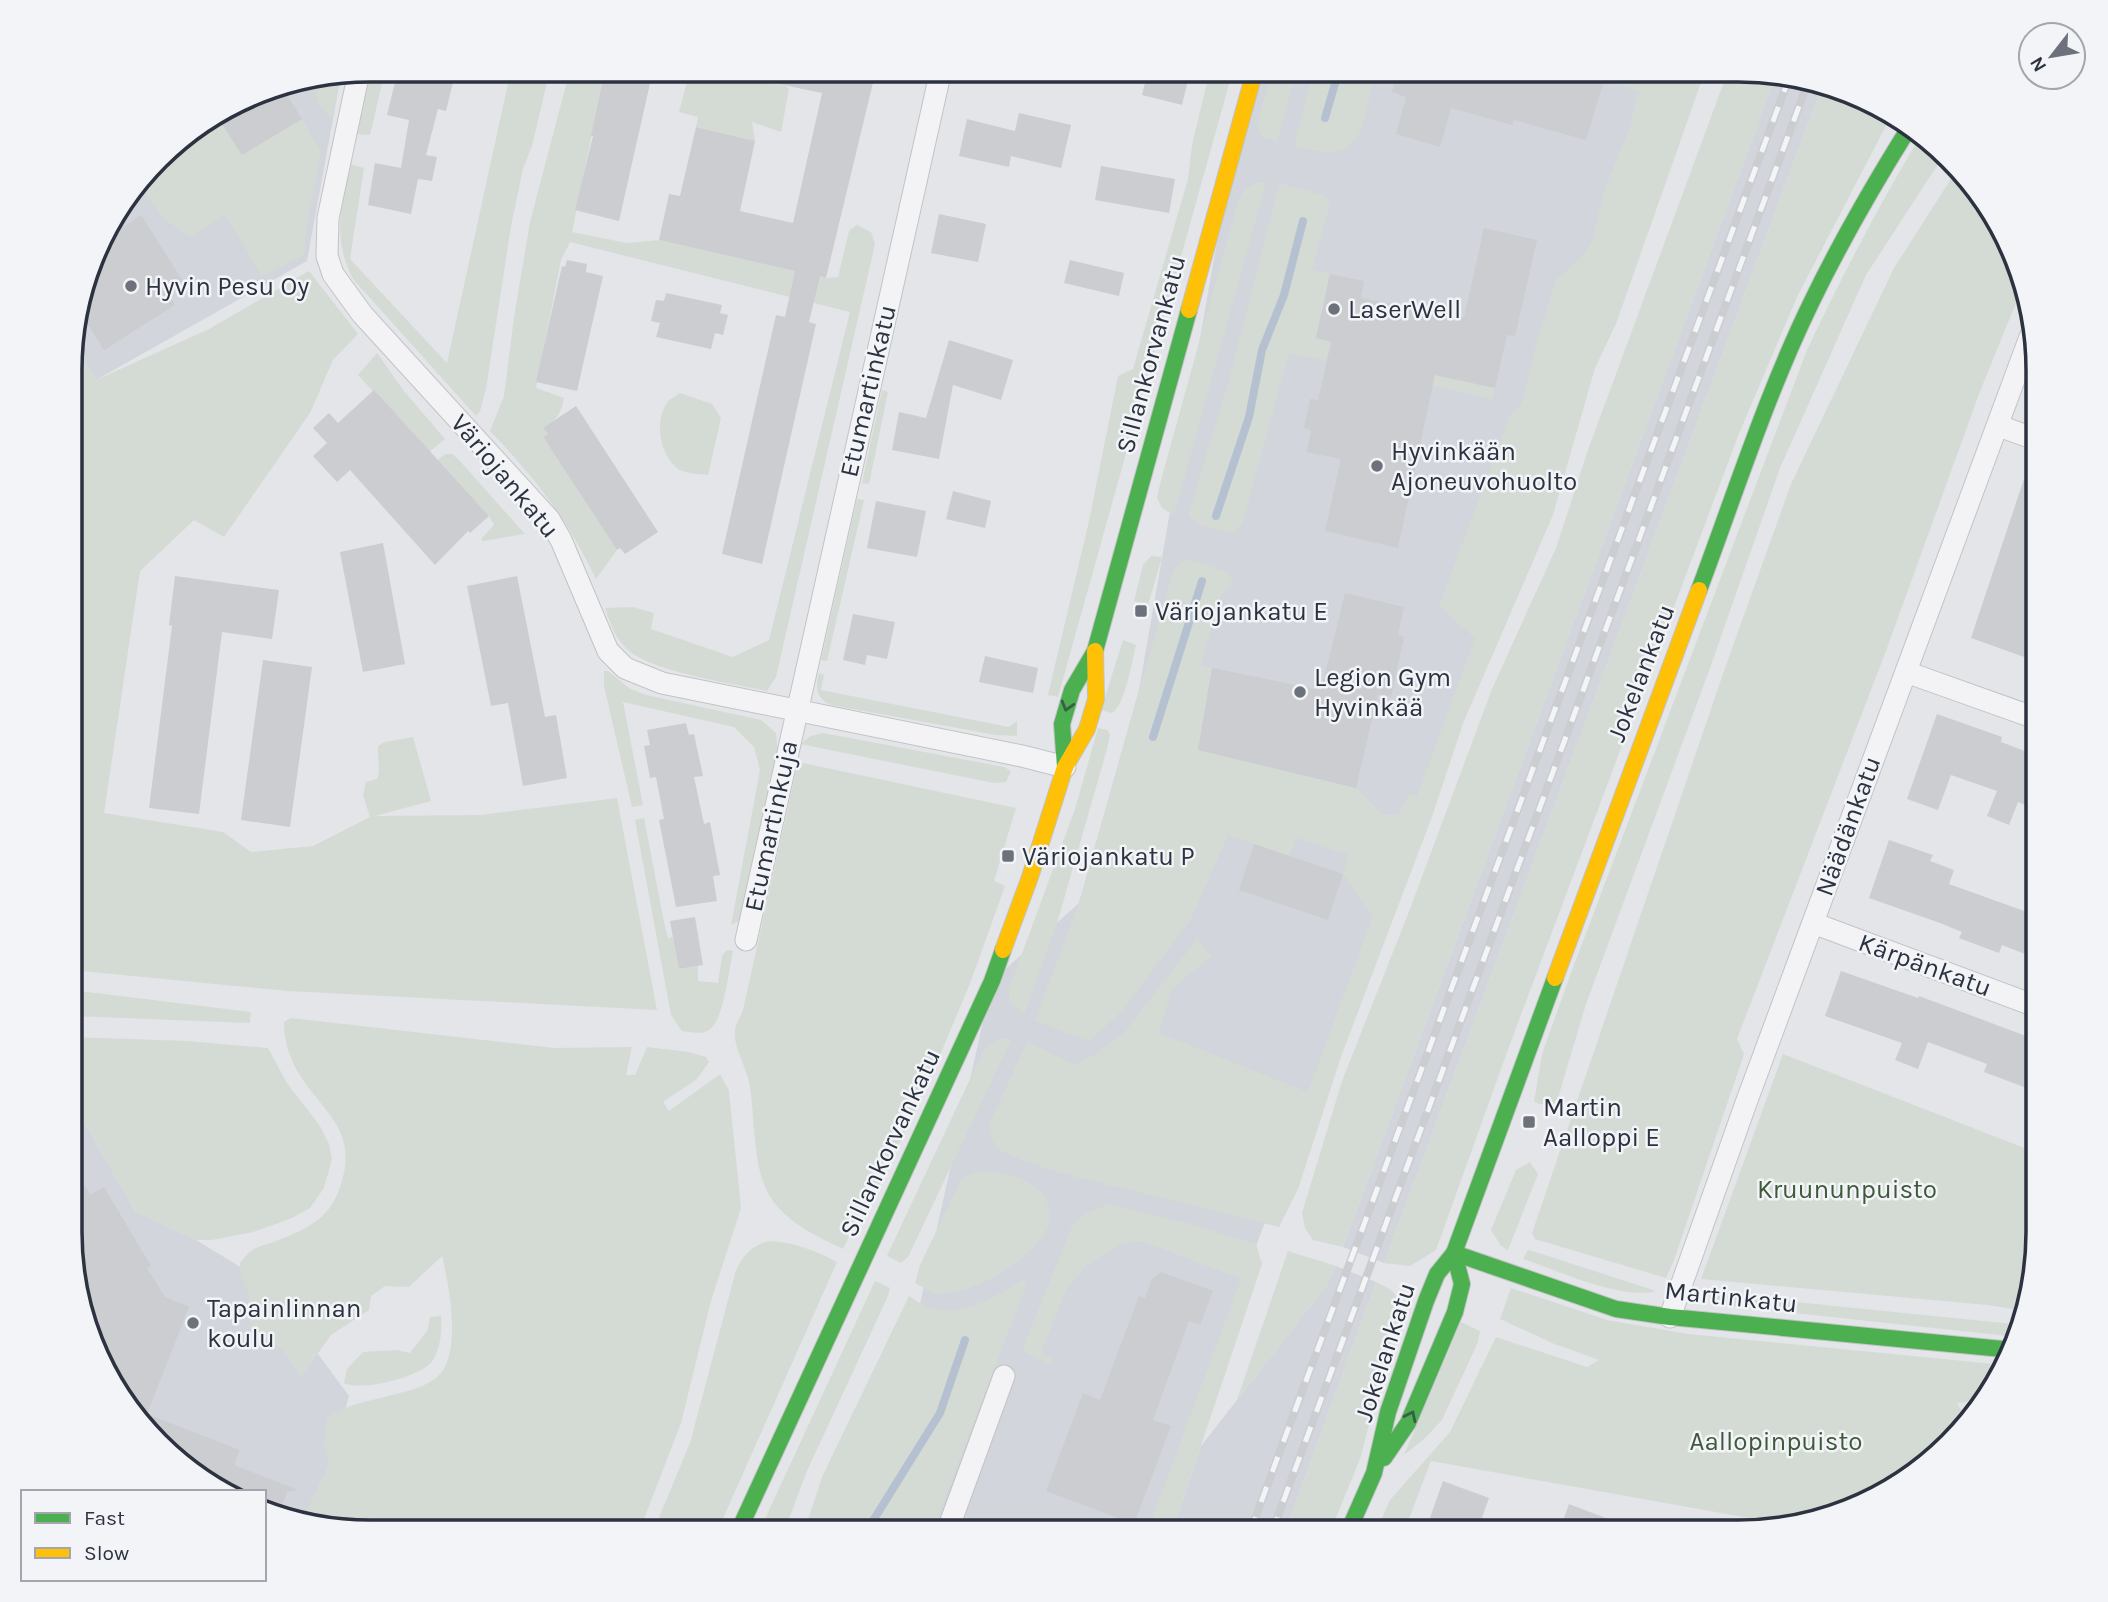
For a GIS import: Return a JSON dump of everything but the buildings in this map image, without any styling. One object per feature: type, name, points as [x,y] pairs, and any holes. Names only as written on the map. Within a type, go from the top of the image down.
[{"type":"street","name":"Etumartinkatu","points":[[795,711],[938,82]]},
{"type":"street","name":"Sillankorvankatu","points":[[1065,767],[1062,724],[1072,690],[1095,651],[1252,82]]},
{"type":"street","name":"Väriojankatu","points":[[357,83],[332,194],[326,237],[327,256],[342,289],[548,519],[561,540],[608,651],[625,668],[662,683],[1065,767]]},
{"type":"street","name":"Jokelankatu","points":[[1374,1473],[1388,1412],[1426,1301],[1437,1274],[1454,1253],[1645,732],[1778,380],[1811,302],[1847,232],[1904,136]]},
{"type":"street","name":"Näädänkatu","points":[[1671,1317],[1813,923],[2025,353]]},
{"type":"street","points":[[1999,426],[2026,436]]},
{"type":"street","name":"Sillankorvankatu","points":[[744,1520],[992,981],[1030,877],[1065,767],[1087,729],[1096,699],[1095,651]]},
{"type":"street","points":[[1906,672],[2026,715]]},
{"type":"street","name":"Etumartinkuja","points":[[746,940],[795,711]]},
{"type":"street","name":"Kärpänkatu","points":[[1813,923],[2026,1003]]},
{"type":"street","name":"Jokelankatu","points":[[1353,1520],[1374,1473],[1408,1423],[1455,1312],[1462,1284],[1454,1253]]},
{"type":"street","name":"Martinkatu","points":[[1454,1253],[1616,1309],[1671,1317],[2001,1349]]},
{"type":"street","points":[[951,1520],[1003,1376]]},
{"type":"shaded area","points":[[1251,82],[1696,82],[1153,1520],[811,1520],[918,1313],[992,981],[1079,903],[1139,690],[1233,149]]},
{"type":"shaded area","points":[[339,84],[307,261],[96,380],[83,358],[92,295],[104,260],[121,226],[154,180],[166,166],[195,142],[243,112],[295,92]]},
{"type":"shaded area","points":[[1772,85],[1819,94],[1384,1263],[1343,1247]]},
{"type":"shaded area","name":"Tapainlinnan koulu","points":[[82,1119],[136,1212],[196,1240],[265,1282],[349,1396],[330,1464],[309,1513],[266,1500],[266,1490],[259,1490],[214,1474],[166,1436],[131,1392],[112,1359],[92,1307],[85,1270],[82,1232]]},
{"type":"shaded area","points":[[1336,1266],[1376,1282],[1289,1520],[1176,1520],[1201,1446],[1327,1285]]},
{"type":"green space","points":[[368,82],[382,82],[370,135],[356,134]]},
{"type":"green space","points":[[508,82],[547,82],[532,146],[523,169],[511,226],[486,389],[476,416],[353,279],[346,264],[340,236],[341,208],[349,164],[364,168],[350,259],[447,363]]},
{"type":"green space","points":[[567,82],[603,82],[572,232],[627,243],[659,240],[827,278],[838,277],[849,231],[857,225],[871,232],[875,244],[776,677],[767,691],[671,670],[636,656],[618,638],[605,608],[633,607],[654,613],[651,629],[733,657],[769,640],[850,312],[570,242],[561,260],[536,388],[564,398],[558,416],[544,428],[548,434],[543,437],[617,550],[596,579],[574,537],[549,500],[490,431],[504,396],[530,222]]},
{"type":"green space","points":[[687,82],[765,82],[789,89],[781,132],[752,122],[755,141],[696,127],[698,117],[679,112]]},
{"type":"green space","points":[[1207,82],[1230,82],[1058,697],[1048,695],[1089,521],[1118,376],[1133,369],[1188,179],[1192,145]]},
{"type":"green space","points":[[1269,82],[1294,82],[1277,142],[1262,137],[1257,124]]},
{"type":"green space","points":[[1311,82],[1372,82],[1363,125],[1357,138],[1348,146],[1335,151],[1318,151],[1294,146]]},
{"type":"green space","points":[[1616,82],[1701,82],[1616,324],[1595,368],[1553,515],[1464,721],[1433,814],[1342,1054],[1298,1189],[1279,1227],[1060,1173],[1000,1150],[991,1139],[989,1125],[1027,1042],[1076,1065],[1094,1055],[1124,1033],[1197,939],[1211,956],[1172,989],[1159,1033],[1308,1092],[1373,916],[1343,874],[1348,855],[1296,838],[1289,856],[1228,835],[1191,919],[1122,1011],[1089,1041],[1035,1021],[1079,903],[1173,572],[1187,559],[1224,571],[1231,576],[1232,585],[1219,598],[1201,665],[1212,668],[1198,750],[1356,788],[1383,815],[1398,815],[1409,794],[1417,796],[1475,638],[1439,606],[1510,416],[1522,402],[1556,280],[1584,255],[1592,240],[1604,191],[1629,130],[1638,92]]},
{"type":"green space","points":[[1724,82],[1772,85],[1343,1247],[1313,1240],[1305,1228],[1302,1213],[1342,1081],[1492,689],[1556,548],[1589,447]]},
{"type":"green space","points":[[339,84],[332,119],[317,102],[316,88]]},
{"type":"green space","points":[[1819,94],[1848,104],[1887,124],[1797,297],[1738,436],[1510,1044],[1436,1250],[1410,1266],[1384,1263]]},
{"type":"green space","points":[[302,119],[321,152],[307,223],[304,255],[262,276],[225,215],[190,237],[162,217],[144,192],[166,166],[222,124],[242,155]]},
{"type":"green space","points":[[1916,144],[1939,163],[1866,275],[1780,468],[1709,671],[1586,1004],[1555,1108],[1534,1102],[1542,1054],[1571,973],[1807,350],[1890,188]]},
{"type":"green space","points":[[1952,177],[1987,226],[2004,260],[2017,300],[1979,394],[1886,651],[1737,1039],[1744,1054],[1666,1278],[1535,1239],[1532,1233],[1725,668],[1791,484],[1894,268]]},
{"type":"green space","points":[[1256,183],[1266,183],[1174,515],[1162,508],[1157,498],[1160,484],[1238,201],[1243,191]]},
{"type":"green space","points":[[1279,185],[1324,195],[1330,203],[1312,270],[1330,274],[1316,338],[1338,344],[1336,354],[1495,388],[1492,399],[1289,353],[1242,525],[1233,534],[1200,525],[1188,516],[1229,380]]},
{"type":"green space","points":[[309,271],[358,334],[333,360],[310,413],[224,537],[194,520],[140,571],[104,813],[223,832],[251,852],[313,846],[370,817],[363,795],[366,782],[377,779],[378,746],[385,742],[413,737],[431,801],[375,816],[480,815],[617,798],[657,1010],[288,991],[82,971],[83,358],[96,380],[209,329]]},
{"type":"green space","points":[[377,353],[404,391],[445,439],[422,458],[427,449],[358,375]]},
{"type":"green space","points":[[882,390],[888,392],[869,484],[862,483]]},
{"type":"green space","points":[[680,393],[712,404],[721,418],[708,475],[680,470],[673,465],[664,449],[660,420],[668,402]]},
{"type":"green space","points":[[445,454],[452,454],[458,459],[525,534],[483,541],[481,539],[494,525],[489,516],[442,465],[427,469]]},
{"type":"green space","points":[[857,499],[864,500],[827,661],[821,660]]},
{"type":"green space","points":[[1151,556],[1162,557],[1148,605],[1134,601],[1143,565]]},
{"type":"green space","points":[[1123,640],[1136,645],[1121,702],[1112,713],[1101,710]]},
{"type":"green space","points":[[604,671],[608,671],[629,688],[646,695],[761,720],[776,733],[778,755],[739,921],[731,925],[760,770],[754,747],[734,727],[623,702],[643,805],[632,807],[604,686]]},
{"type":"green space","points":[[819,673],[824,675],[821,690],[1009,727],[1017,721],[1017,736],[996,735],[831,705],[822,699],[818,692]]},
{"type":"green space","points":[[1098,728],[1107,730],[1110,734],[1107,749],[1058,920],[1025,1012],[1020,1012],[1009,1000],[1009,989],[1075,809]]},
{"type":"green space","points":[[823,733],[1004,767],[1011,771],[1006,782],[994,783],[800,744],[811,736]]},
{"type":"green space","points":[[798,762],[1016,808],[994,881],[1005,886],[971,981],[930,1079],[875,1194],[870,1193],[843,1249],[796,1223],[780,1209],[766,1189],[755,1143],[749,1081],[735,1036]]},
{"type":"green space","points":[[644,818],[664,922],[668,938],[673,937],[679,969],[698,966],[698,981],[718,983],[722,956],[727,950],[733,951],[719,1016],[706,1032],[682,1031],[671,1015],[635,820]]},
{"type":"green space","points":[[82,991],[251,1012],[250,1023],[82,1016]]},
{"type":"green space","points":[[291,1018],[554,1048],[632,1047],[626,1075],[635,1075],[647,1047],[706,1057],[709,1062],[697,1079],[663,1102],[669,1111],[720,1074],[729,1091],[741,1208],[711,1301],[681,1423],[644,1520],[370,1520],[306,1512],[329,1464],[324,1443],[327,1419],[350,1406],[412,1390],[437,1378],[447,1362],[451,1348],[452,1316],[442,1256],[409,1287],[385,1286],[371,1296],[369,1310],[331,1335],[301,1377],[282,1348],[251,1334],[249,1298],[240,1263],[260,1246],[301,1230],[322,1217],[337,1195],[346,1161],[345,1146],[335,1122],[301,1077],[291,1057],[286,1044],[284,1022]]},
{"type":"green space","points":[[82,1037],[187,1041],[268,1048],[287,1083],[320,1126],[329,1144],[332,1159],[324,1188],[310,1208],[292,1218],[253,1232],[212,1240],[196,1240],[136,1212],[82,1119]]},
{"type":"green space","points":[[1012,1038],[908,1257],[901,1263],[887,1256],[984,1049],[996,1040]]},
{"type":"green space","name":"Kruununpuisto","points":[[1783,1054],[2026,1149],[2025,1251],[2015,1310],[1701,1279]]},
{"type":"green space","points":[[1530,1162],[1538,1174],[1508,1250],[1501,1246],[1491,1230],[1516,1170]]},
{"type":"green space","points":[[980,1171],[1001,1173],[1032,1184],[1046,1199],[1050,1213],[1049,1225],[1032,1249],[1002,1272],[954,1293],[933,1292],[915,1283],[920,1265],[962,1178]]},
{"type":"green space","points":[[1109,1204],[1191,1224],[1256,1244],[1262,1264],[1176,1520],[1151,1520],[1241,1279],[1142,1241],[1121,1244],[1086,1266],[1066,1290],[1041,1353],[1054,1360],[1051,1366],[1022,1350],[1073,1224],[1084,1214]]},
{"type":"green space","points":[[768,1241],[787,1243],[804,1247],[837,1262],[722,1520],[658,1520],[690,1443],[736,1270],[749,1251]]},
{"type":"green space","points":[[1528,1250],[1656,1291],[1627,1292],[1590,1283],[1523,1259]]},
{"type":"green space","points":[[1288,1251],[1336,1266],[1327,1285],[1237,1400]]},
{"type":"green space","points":[[1023,1280],[1027,1283],[937,1520],[808,1520],[822,1477],[909,1296],[924,1305],[953,1310],[967,1308]]},
{"type":"green space","points":[[875,1281],[890,1288],[807,1471],[789,1520],[765,1520]]},
{"type":"green space","points":[[1376,1282],[1394,1293],[1399,1311],[1360,1459],[1335,1520],[1289,1520]]},
{"type":"green space","name":"Aallopinpuisto","points":[[1511,1288],[1607,1320],[1688,1334],[1993,1364],[1970,1401],[1957,1403],[1962,1412],[1928,1448],[1882,1481],[1848,1498],[1813,1510],[1755,1519],[1431,1461],[1409,1520],[1381,1520],[1390,1500],[1450,1432],[1496,1337],[1587,1367],[1599,1360],[1552,1343],[1500,1319]]},
{"type":"green space","points":[[1705,1293],[2010,1324],[2006,1336],[1721,1305]]},
{"type":"green space","points":[[441,1316],[438,1350],[427,1366],[404,1377],[377,1384],[364,1386],[344,1383],[347,1369],[363,1352],[396,1350],[410,1353],[427,1331],[430,1317]]},
{"type":"green space","points":[[1461,1322],[1480,1331],[1478,1342],[1442,1420],[1404,1455]]},
{"type":"waterway","points":[[1325,118],[1336,82]]},
{"type":"waterway","points":[[1216,516],[1249,417],[1262,350],[1284,295],[1303,221]]},
{"type":"waterway","points":[[1153,737],[1202,581]]},
{"type":"waterway","points":[[873,1520],[940,1413],[965,1340]]},
{"type":"railway","points":[[1254,1520],[1786,87]]},
{"type":"railway","points":[[1276,1520],[1805,90]]},
{"type":"traffic: fast","points":[[1699,590],[1766,408],[1796,336],[1846,235],[1904,136]]},
{"type":"traffic: fast","points":[[1065,767],[1062,724],[1072,690],[1095,651],[1189,310]]},
{"type":"traffic: fast","points":[[744,1520],[992,981],[1003,950]]},
{"type":"traffic: fast","points":[[1353,1520],[1374,1473],[1388,1412],[1426,1301],[1437,1274],[1454,1253],[1555,978]]},
{"type":"traffic: fast","points":[[1454,1253],[1616,1309],[1670,1317],[2001,1349]]},
{"type":"traffic: fast","points":[[1384,1458],[1408,1423],[1455,1312],[1462,1284],[1454,1253]]},
{"type":"traffic: slow","points":[[1189,310],[1252,82]]},
{"type":"traffic: slow","points":[[1555,978],[1699,590]]},
{"type":"traffic: slow","points":[[1003,950],[1030,877],[1065,767],[1087,729],[1096,699],[1095,651]]},
{"type":"place","name":"Hyvin Pesu Oy","points":[[131,286]]},
{"type":"place","name":"LaserWell","points":[[1334,309]]},
{"type":"place","name":"Hyvinkään Ajoneuvohuolto","points":[[1377,466]]},
{"type":"place","name":"Väriojankatu E","points":[[1141,611]]},
{"type":"place","name":"Legion Gym Hyvinkää","points":[[1300,692]]},
{"type":"place","name":"Väriojankatu P","points":[[1008,856]]},
{"type":"place","name":"Martin Aalloppi E","points":[[1529,1122]]},
{"type":"place","name":"Tapainlinnan koulu","points":[[193,1323]]}]
